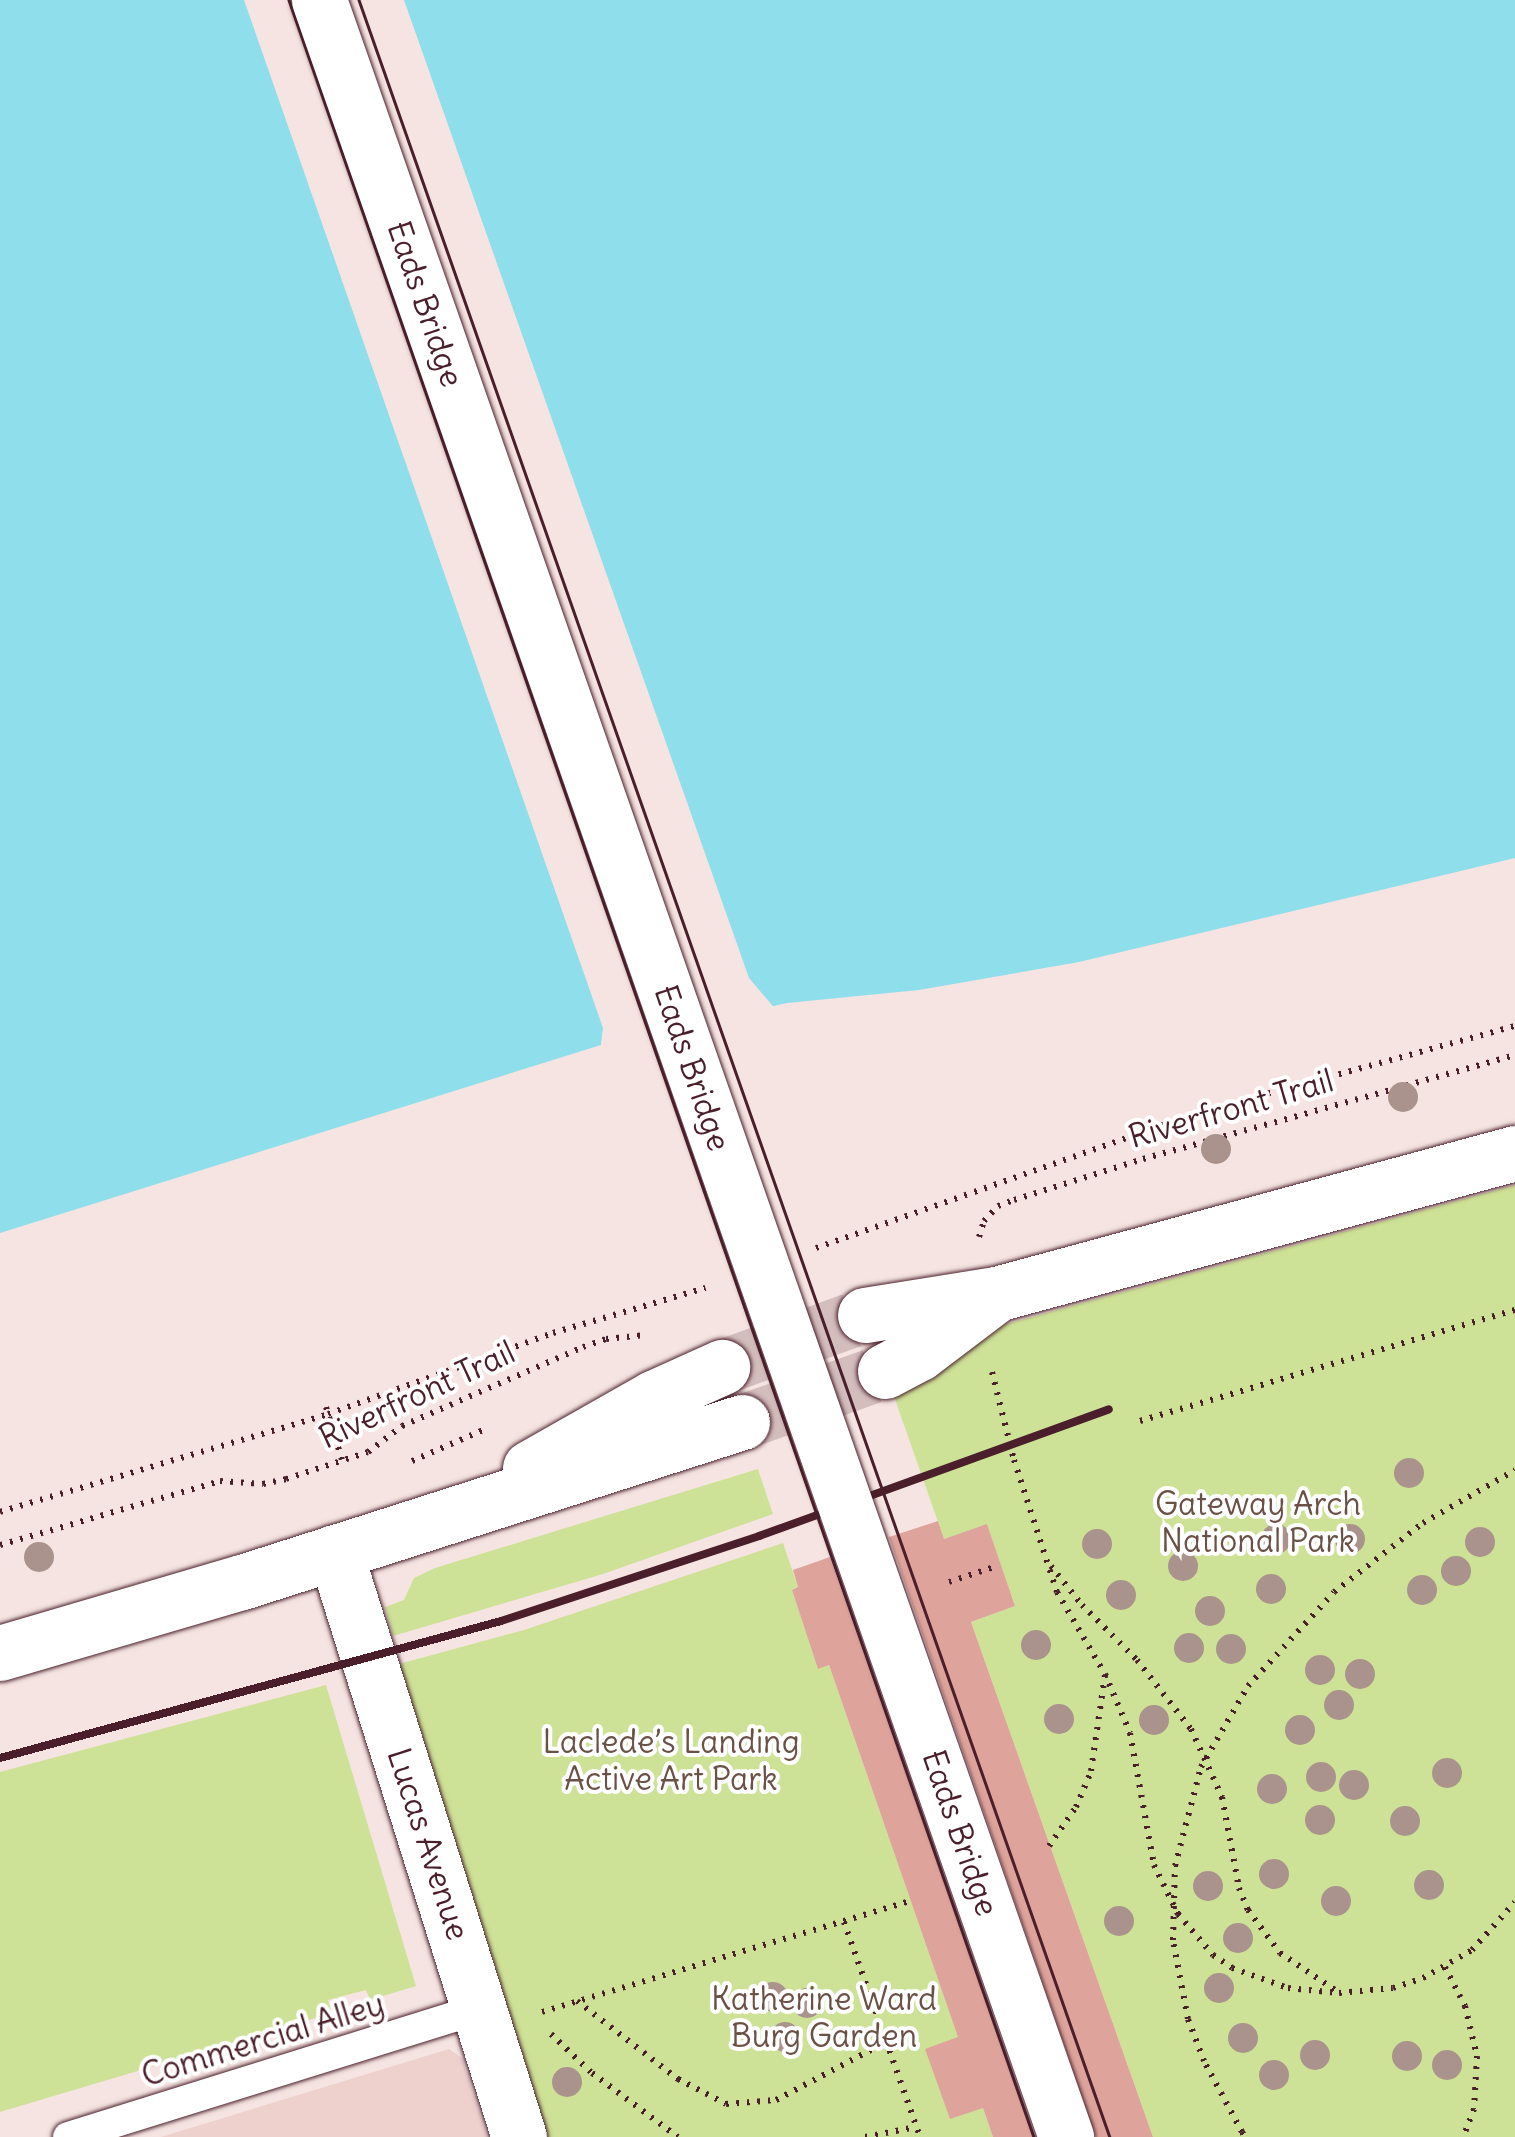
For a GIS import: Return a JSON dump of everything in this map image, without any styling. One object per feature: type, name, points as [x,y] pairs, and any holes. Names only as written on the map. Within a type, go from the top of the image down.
[{"type":"street","name":"Eads Bridge","points":[[318,0],[1066,2137]]},
{"type":"street","points":[[865,1316],[996,1294],[1515,1153]]},
{"type":"street","points":[[885,1370],[918,1354],[996,1294]]},
{"type":"street","points":[[463,1508],[598,1426],[722,1367]]},
{"type":"street","points":[[0,1654],[742,1422]]},
{"type":"street","name":"Lucas Avenue","points":[[335,1552],[519,2137]]},
{"type":"lane","name":"Commercial Alley","points":[[68,2137],[479,2009]]},
{"type":"path","points":[[839,1240],[1197,1113],[1515,1026]]},
{"type":"path","name":"Riverfront Trail","points":[[979,1237],[984,1221],[998,1206],[1014,1200],[1143,1159],[1515,1055]]},
{"type":"path","points":[[0,1512],[327,1410],[553,1333],[696,1291]]},
{"type":"path","points":[[1140,1421],[1515,1310]]},
{"type":"path","name":"Riverfront Trail","points":[[0,1546],[220,1480],[274,1482],[383,1443],[402,1426],[582,1347],[628,1334],[666,1337]]},
{"type":"path","points":[[992,1359],[1000,1412],[1044,1557],[1072,1622],[1105,1674],[1130,1734],[1154,1865],[1178,1914],[1232,1968],[1288,1988],[1339,1993],[1393,1988],[1445,1967],[1472,1950],[1515,1902]]},
{"type":"path","points":[[327,1410],[342,1460]]},
{"type":"path","points":[[383,1443],[386,1453]]},
{"type":"path","points":[[1244,2134],[1204,2061],[1188,2019],[1173,1940],[1175,1866],[1201,1767],[1248,1686],[1334,1592],[1437,1513],[1515,1470]]},
{"type":"path","points":[[1044,1557],[1082,1605],[1138,1660],[1191,1729],[1222,1797],[1239,1888],[1262,1932],[1280,1953],[1339,1993]]},
{"type":"path","points":[[949,1582],[994,1567]]},
{"type":"path","points":[[1048,1846],[1076,1807],[1092,1771],[1105,1674]]},
{"type":"path","points":[[534,2014],[910,1901]]},
{"type":"path","points":[[844,1922],[920,2137]]},
{"type":"path","points":[[1445,1967],[1465,2006],[1477,2056],[1474,2108],[1463,2137]]},
{"type":"path","points":[[576,2001],[678,2079],[726,2104],[776,2100],[886,2042]]},
{"type":"path","points":[[559,2042],[678,2137]]},
{"type":"path","points":[[865,2137],[916,2128]]},
{"type":"shaded area","points":[[449,2049],[462,2058],[487,2137],[161,2137]]},
{"type":"green space","name":"Gateway Arch National Park","points":[[1515,1185],[1515,2137],[1153,2137],[971,1622],[1015,1606],[987,1525],[944,1539],[890,1385],[1006,1324]]},
{"type":"green space","points":[[758,1469],[773,1514],[603,1574],[393,1636],[385,1607],[404,1600],[414,1578],[435,1568]]},
{"type":"green space","name":"Laclede’s Landing Active Art Park","points":[[783,1543],[798,1587],[792,1590],[818,1668],[829,1665],[993,2137],[548,2137],[399,1664],[524,1630]]},
{"type":"green space","points":[[326,1685],[416,1986],[370,2000],[366,1990],[328,2000],[332,2013],[0,2112],[0,1772]]},
{"type":"water","points":[[0,0],[1515,0],[1515,858],[1079,962],[919,990],[787,1003],[601,1045],[0,1233]]},
{"type":"pier","points":[[244,0],[404,0],[749,978],[777,1011],[600,1051],[603,1028]]},
{"type":"building","points":[[938,1521],[944,1539],[987,1524],[1015,1606],[971,1622],[1153,2137],[1096,2137],[889,1537]]},
{"type":"building","points":[[830,1557],[1033,2137],[993,2137],[983,2108],[950,2119],[925,2049],[958,2037],[829,1665],[818,1669],[792,1590],[798,1587],[793,1570]]},
{"type":"tunnel","points":[[722,1367],[865,1315]]},
{"type":"tunnel","points":[[742,1422],[885,1371]]},
{"type":"tram line","points":[[289,0],[1034,2137]]},
{"type":"tram line","points":[[359,0],[1110,2137]]},
{"type":"railway","points":[[0,1758],[501,1621],[759,1536],[1109,1409]]},
{"type":"park label","name":"Katherine Ward Burg Garden","points":[[824,2018]]}]
